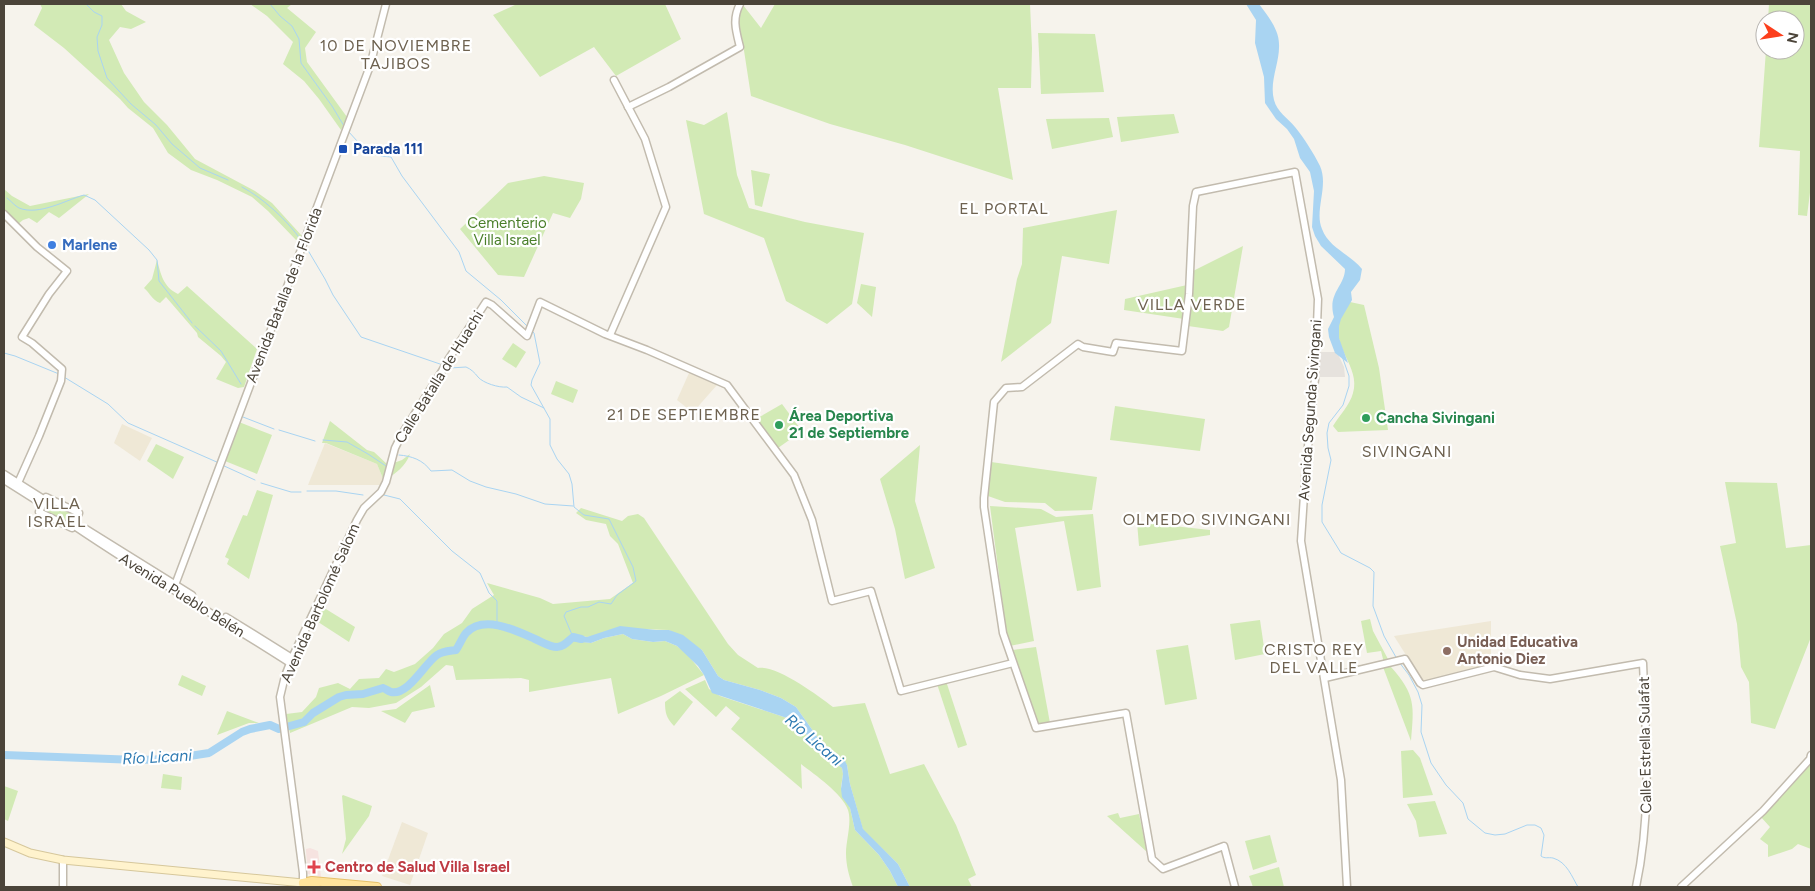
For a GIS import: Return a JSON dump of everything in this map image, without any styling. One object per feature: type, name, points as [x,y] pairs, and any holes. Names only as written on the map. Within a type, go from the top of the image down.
[{"type":"main road","points":[[4,842],[30,853],[63,860],[303,883],[316,887]]},
{"type":"main road","points":[[303,883],[312,881],[377,887]]},
{"type":"street","name":"Avenida Batalla de la Florida","points":[[175,585],[370,66],[386,4]]},
{"type":"street","points":[[628,106],[669,87],[740,47],[734,21],[740,4]]},
{"type":"street","points":[[614,80],[645,139],[666,207],[610,336],[727,385],[794,475],[812,520],[832,600],[871,591],[901,691],[1013,663],[1036,728],[1126,713],[1152,859],[1163,870],[1224,846],[1235,887]]},
{"type":"street","name":"Avenida Segunda Sivingani","points":[[1013,663],[1002,633],[984,507],[994,402],[1006,388],[1022,387],[1078,344],[1083,347],[1113,352],[1116,343],[1182,351],[1189,294],[1193,206],[1196,192],[1295,172],[1318,299],[1315,379],[1306,465],[1301,541],[1341,780],[1347,887]]},
{"type":"street","points":[[4,214],[37,247],[67,271],[49,294],[22,337],[32,343],[62,369],[61,381],[18,483]]},
{"type":"street","name":"Calle Batalla de Huachi","points":[[386,482],[395,448],[402,434],[486,302],[529,331],[540,302],[610,336]]},
{"type":"street","points":[[4,474],[44,500]]},
{"type":"street","points":[[4,480],[44,500],[79,513],[73,525]]},
{"type":"street","name":"Avenida Bartolomé Salom","points":[[303,883],[280,697],[281,687],[291,661],[364,508],[381,492],[386,482]]},
{"type":"street","name":"Avenida Pueblo Belén","points":[[44,500],[39,512],[73,525],[175,585],[291,661]]},
{"type":"street","name":"Avenida Pueblo Belén","points":[[73,525],[134,566],[291,661]]},
{"type":"street","name":"Calle Estrella Sulafat","points":[[1325,678],[1405,659],[1423,685],[1494,667],[1520,675],[1550,679],[1644,663],[1648,791],[1643,845],[1636,887]]},
{"type":"street","points":[[1681,887],[1763,811],[1810,759],[1811,754]]},
{"type":"street","points":[[63,860],[63,887]]},
{"type":"shaded area","points":[[1319,352],[1337,352],[1344,367],[1345,377],[1319,377]]},
{"type":"shaded area","points":[[691,371],[716,382],[717,385],[694,411],[691,411],[677,400]]},
{"type":"shaded area","points":[[122,424],[152,438],[140,461],[114,443]]},
{"type":"shaded area","points":[[325,443],[377,464],[384,481],[381,485],[308,485]]},
{"type":"shaded area","name":"Unidad Educativa Antonio Diez","points":[[1491,621],[1491,664],[1423,682],[1394,636]]},
{"type":"shaded area","points":[[402,822],[428,833],[410,885],[382,876]]},
{"type":"shaded area","name":"Centro de Salud Villa Israel","points":[[310,848],[318,851],[321,877],[308,874],[306,849]]},
{"type":"green space","points":[[40,4],[121,4],[126,11],[146,22],[131,29],[120,27],[109,40],[124,73],[144,102],[167,125],[195,159],[255,191],[272,203],[302,236],[296,240],[252,197],[191,170],[168,153],[153,128],[128,108],[64,48],[34,25],[42,8]]},
{"type":"green space","points":[[250,4],[292,4],[287,8],[316,32],[305,48],[307,62],[347,117],[341,130],[304,81],[283,64],[293,42],[267,16]]},
{"type":"green space","points":[[517,4],[665,4],[681,39],[616,76],[594,47],[540,77],[493,15]]},
{"type":"green space","points":[[775,4],[1030,4],[1031,88],[998,88],[1013,180],[905,145],[830,124],[751,96],[743,44],[737,22],[738,14],[743,5],[761,28]]},
{"type":"green space","points":[[1769,4],[1811,4],[1811,185],[1807,216],[1798,215],[1800,151],[1759,147],[1765,60],[1805,60],[1805,10],[1769,10]]},
{"type":"green space","points":[[1038,33],[1095,34],[1104,92],[1041,94]]},
{"type":"green space","points":[[727,112],[737,175],[749,208],[805,222],[864,233],[852,304],[827,324],[786,301],[764,238],[704,214],[686,120],[704,125]]},
{"type":"green space","points":[[1174,114],[1179,133],[1121,142],[1117,117]]},
{"type":"green space","points":[[1109,118],[1113,137],[1052,149],[1046,119]]},
{"type":"green space","points":[[751,170],[770,174],[762,207],[755,205]]},
{"type":"green space","name":"Cementerio Villa Israel","points":[[544,176],[584,183],[581,199],[570,218],[553,213],[524,277],[498,275],[460,229],[508,183]]},
{"type":"green space","points":[[4,189],[30,206],[89,194],[59,218],[49,212],[37,223],[29,218],[18,224],[4,209]]},
{"type":"green space","points":[[1117,210],[1109,264],[1062,256],[1051,323],[1001,362],[1017,279],[1022,264],[1023,228]]},
{"type":"green space","points":[[1243,246],[1229,327],[1223,331],[1188,326],[1193,271]]},
{"type":"green space","points":[[157,260],[163,280],[169,288],[178,294],[187,286],[257,349],[244,387],[238,388],[216,379],[226,362],[198,337],[197,333],[166,297],[160,303],[157,302],[144,288],[152,279]]},
{"type":"green space","points":[[861,284],[876,287],[872,317],[857,303]]},
{"type":"green space","points":[[1187,285],[1184,319],[1124,310],[1125,299]]},
{"type":"green space","points":[[1350,302],[1364,305],[1379,368],[1388,430],[1338,432],[1333,426],[1353,393],[1353,374],[1339,338],[1338,329],[1340,319]]},
{"type":"green space","points":[[513,343],[526,352],[516,368],[502,359]]},
{"type":"green space","points":[[556,381],[578,390],[573,403],[551,394]]},
{"type":"green space","name":"Área Deportiva 21 de Septiembre","points":[[782,404],[802,431],[778,448],[756,419]]},
{"type":"green space","points":[[1115,406],[1205,419],[1200,451],[1110,440]]},
{"type":"green space","points":[[330,421],[367,450],[374,452],[388,465],[402,460],[410,454],[400,469],[384,481],[377,464],[322,443]]},
{"type":"green space","points":[[239,422],[272,435],[257,474],[225,461]]},
{"type":"green space","points":[[156,444],[184,457],[173,479],[147,461]]},
{"type":"green space","points":[[920,445],[915,501],[935,568],[905,579],[895,529],[880,479]]},
{"type":"green space","points":[[991,462],[1097,477],[1092,510],[1055,511],[1045,503],[1005,502],[988,496]]},
{"type":"green space","points":[[1725,482],[1777,483],[1786,548],[1811,545],[1811,637],[1775,729],[1751,723],[1749,682],[1741,667],[1737,624],[1720,546],[1736,543]]},
{"type":"green space","points":[[257,490],[273,495],[249,579],[227,564],[229,559],[225,557],[243,515],[247,516]]},
{"type":"green space","points":[[50,503],[71,512],[72,520],[68,523],[45,512],[45,505]]},
{"type":"green space","points":[[990,506],[1041,509],[1056,517],[1093,514],[1101,587],[1077,591],[1064,521],[1015,528],[1034,641],[1010,646],[1006,629]]},
{"type":"green space","points":[[581,508],[622,521],[628,516],[638,514],[644,518],[728,644],[738,655],[758,668],[766,668],[786,676],[833,707],[865,703],[890,774],[924,764],[956,825],[976,875],[968,879],[972,887],[910,887],[898,864],[863,830],[850,784],[847,765],[823,745],[796,707],[781,698],[760,690],[724,680],[718,676],[702,650],[669,630],[639,629],[587,637],[576,635],[570,640],[591,643],[623,634],[632,639],[653,642],[665,641],[677,646],[688,655],[704,675],[618,714],[611,678],[529,692],[529,680],[521,678],[456,680],[453,666],[446,665],[421,687],[396,703],[369,708],[352,707],[290,733],[286,714],[302,712],[316,697],[319,688],[338,683],[350,689],[359,679],[379,678],[386,669],[394,672],[415,664],[433,648],[444,634],[462,623],[472,609],[494,595],[487,583],[540,598],[553,604],[610,599],[633,583],[618,544],[610,536],[606,524],[586,520],[576,513]]},
{"type":"green space","points":[[1137,522],[1210,530],[1210,535],[1139,546]]},
{"type":"green space","points":[[321,606],[355,627],[349,642],[315,620]]},
{"type":"green space","points":[[1370,619],[1373,631],[1389,661],[1384,663],[1381,651],[1367,653],[1361,621]]},
{"type":"green space","points":[[1260,620],[1265,654],[1235,660],[1230,624]]},
{"type":"green space","points":[[1188,645],[1197,699],[1165,705],[1156,650]]},
{"type":"green space","points":[[1036,647],[1050,723],[1038,725],[1013,650]]},
{"type":"green space","points":[[1383,667],[1391,667],[1409,693],[1413,710],[1411,741]]},
{"type":"green space","points":[[182,675],[206,686],[202,696],[178,685]]},
{"type":"green space","points":[[705,680],[709,689],[720,696],[790,719],[808,736],[812,745],[842,768],[841,787],[850,808],[855,830],[879,855],[898,887],[853,887],[849,875],[846,848],[849,815],[840,797],[801,764],[802,789],[731,729],[740,718],[726,706],[716,717],[685,689]]},
{"type":"green space","points":[[946,681],[967,745],[958,748],[937,684]]},
{"type":"green space","points":[[430,685],[435,707],[412,712],[405,723],[381,711],[396,709]]},
{"type":"green space","points":[[680,691],[693,702],[674,726],[666,715],[665,702]]},
{"type":"green space","points":[[227,711],[259,723],[249,723],[217,735]]},
{"type":"green space","points":[[1413,750],[1420,758],[1433,795],[1403,798],[1401,751]]},
{"type":"green space","points":[[1811,763],[1811,849],[1798,844],[1792,849],[1768,857],[1768,845],[1760,839],[1770,827],[1760,816]]},
{"type":"green space","points":[[163,774],[182,777],[181,790],[161,788]]},
{"type":"green space","points":[[4,786],[18,791],[8,821],[4,819]]},
{"type":"green space","points":[[343,795],[372,806],[369,816],[342,854],[346,839]]},
{"type":"green space","points":[[1435,801],[1447,834],[1419,837],[1416,821],[1407,804]]},
{"type":"green space","points":[[1118,813],[1120,818],[1139,814],[1147,852],[1107,816]]},
{"type":"green space","points":[[1270,835],[1277,862],[1253,870],[1245,841]]},
{"type":"green space","points":[[1279,867],[1284,887],[1253,887],[1249,876]]},
{"type":"water","points":[[1246,4],[1259,4],[1272,22],[1277,33],[1279,51],[1273,86],[1274,100],[1280,111],[1305,140],[1320,166],[1323,182],[1320,222],[1325,236],[1362,269],[1360,280],[1351,292],[1352,300],[1339,326],[1339,338],[1348,363],[1335,353],[1328,329],[1334,317],[1332,309],[1334,296],[1345,269],[1321,246],[1315,236],[1312,227],[1314,191],[1310,172],[1300,158],[1294,139],[1265,103],[1264,77],[1255,43],[1256,20]]},
{"type":"water","name":"Río Licani","points":[[620,626],[669,630],[683,635],[702,650],[718,676],[724,680],[760,690],[781,698],[796,707],[823,745],[845,761],[863,829],[898,864],[910,887],[898,887],[879,855],[855,830],[850,808],[842,797],[842,768],[812,745],[808,736],[790,719],[712,693],[698,666],[677,646],[665,641],[653,642],[632,639],[623,634],[591,643],[569,641],[576,635],[587,637]]},
{"type":"waterway","points":[[86,4],[94,12],[102,16],[102,25],[97,37],[98,51],[107,78],[131,104],[156,125],[172,144],[200,168],[228,180]]},
{"type":"waterway","points":[[270,4],[292,26],[299,39],[301,63],[344,126]]},
{"type":"waterway","points":[[348,131],[368,153],[377,155]]},
{"type":"waterway","points":[[381,156],[391,157],[402,176],[459,252],[466,271],[501,300],[527,326]]},
{"type":"waterway","points":[[242,187],[274,210],[301,240]]},
{"type":"waterway","points":[[7,198],[19,208],[27,210],[44,209],[84,195],[95,200],[149,250],[157,260],[159,281],[192,323]]},
{"type":"waterway","points":[[306,247],[333,295],[361,337],[440,364]]},
{"type":"waterway","points":[[195,326],[221,351],[241,384]]},
{"type":"waterway","points":[[531,330],[534,333],[540,363],[531,385],[550,419],[550,445],[557,459],[569,474],[574,507],[584,515],[609,519],[633,567],[636,581],[617,595],[611,604],[599,602],[588,607],[581,607],[566,612],[564,616],[573,637]]},
{"type":"waterway","points":[[4,353],[59,374]]},
{"type":"waterway","points":[[1342,356],[1349,376],[1349,386],[1343,405],[1329,423],[1327,433],[1331,460],[1322,505],[1322,522],[1341,553],[1374,572],[1373,606],[1384,636],[1397,659]]},
{"type":"waterway","points":[[450,368],[466,367],[480,379],[496,386],[507,387],[521,397],[544,408]]},
{"type":"waterway","points":[[64,377],[108,404],[128,423],[219,463]]},
{"type":"waterway","points":[[243,417],[274,429]]},
{"type":"waterway","points":[[279,430],[315,441]]},
{"type":"waterway","points":[[323,440],[347,442],[386,466]]},
{"type":"waterway","points":[[399,455],[417,459],[431,471],[452,470],[470,481],[486,487],[516,494],[545,504],[573,506]]},
{"type":"waterway","points":[[222,465],[255,480]]},
{"type":"waterway","points":[[261,483],[291,492],[301,492]]},
{"type":"waterway","points":[[307,491],[336,491],[363,495]]},
{"type":"waterway","points":[[384,495],[400,499],[452,551],[480,573],[489,593],[497,601],[497,626]]},
{"type":"waterway","name":"Río Licani","points":[[4,755],[137,760],[170,759],[209,753],[250,729],[270,725],[279,729],[304,722],[313,713],[339,697],[363,694],[383,688],[391,692],[404,689],[437,655],[456,650],[466,633],[473,627],[491,624],[500,626],[554,647],[566,644],[573,637],[581,639]]},
{"type":"waterway","points":[[1399,662],[1418,692],[1422,705],[1421,732],[1431,763],[1446,785],[1463,803],[1468,819],[1485,833],[1495,835],[1505,834],[1527,825],[1535,825],[1541,828],[1544,835],[1541,856],[1553,858],[1562,863],[1578,887]]},
{"type":"place","name":"Parada 111","points":[[343,149]]},
{"type":"place","name":"Marlene","points":[[52,245]]},
{"type":"place","name":"Cancha Sivingani","points":[[1366,418]]},
{"type":"place","name":"Área Deportiva 21 de Septiembre","points":[[779,425]]},
{"type":"place","name":"Unidad Educativa Antonio Diez","points":[[1447,651]]},
{"type":"place","name":"Centro de Salud Villa Israel","points":[[314,867]]},
{"type":"district","name":"10 DE NOVIEMBRE TAJIBOS","points":[[396,54]]},
{"type":"district","name":"EL PORTAL","points":[[1004,208]]},
{"type":"district","name":"VILLA VERDE","points":[[1192,304]]},
{"type":"district","name":"21 DE SEPTIEMBRE","points":[[684,414]]},
{"type":"district","name":"SIVINGANI","points":[[1407,451]]},
{"type":"district","name":"VILLA ISRAEL","points":[[57,512]]},
{"type":"district","name":"OLMEDO SIVINGANI","points":[[1207,519]]},
{"type":"district","name":"CRISTO REY DEL VALLE","points":[[1314,658]]}]
